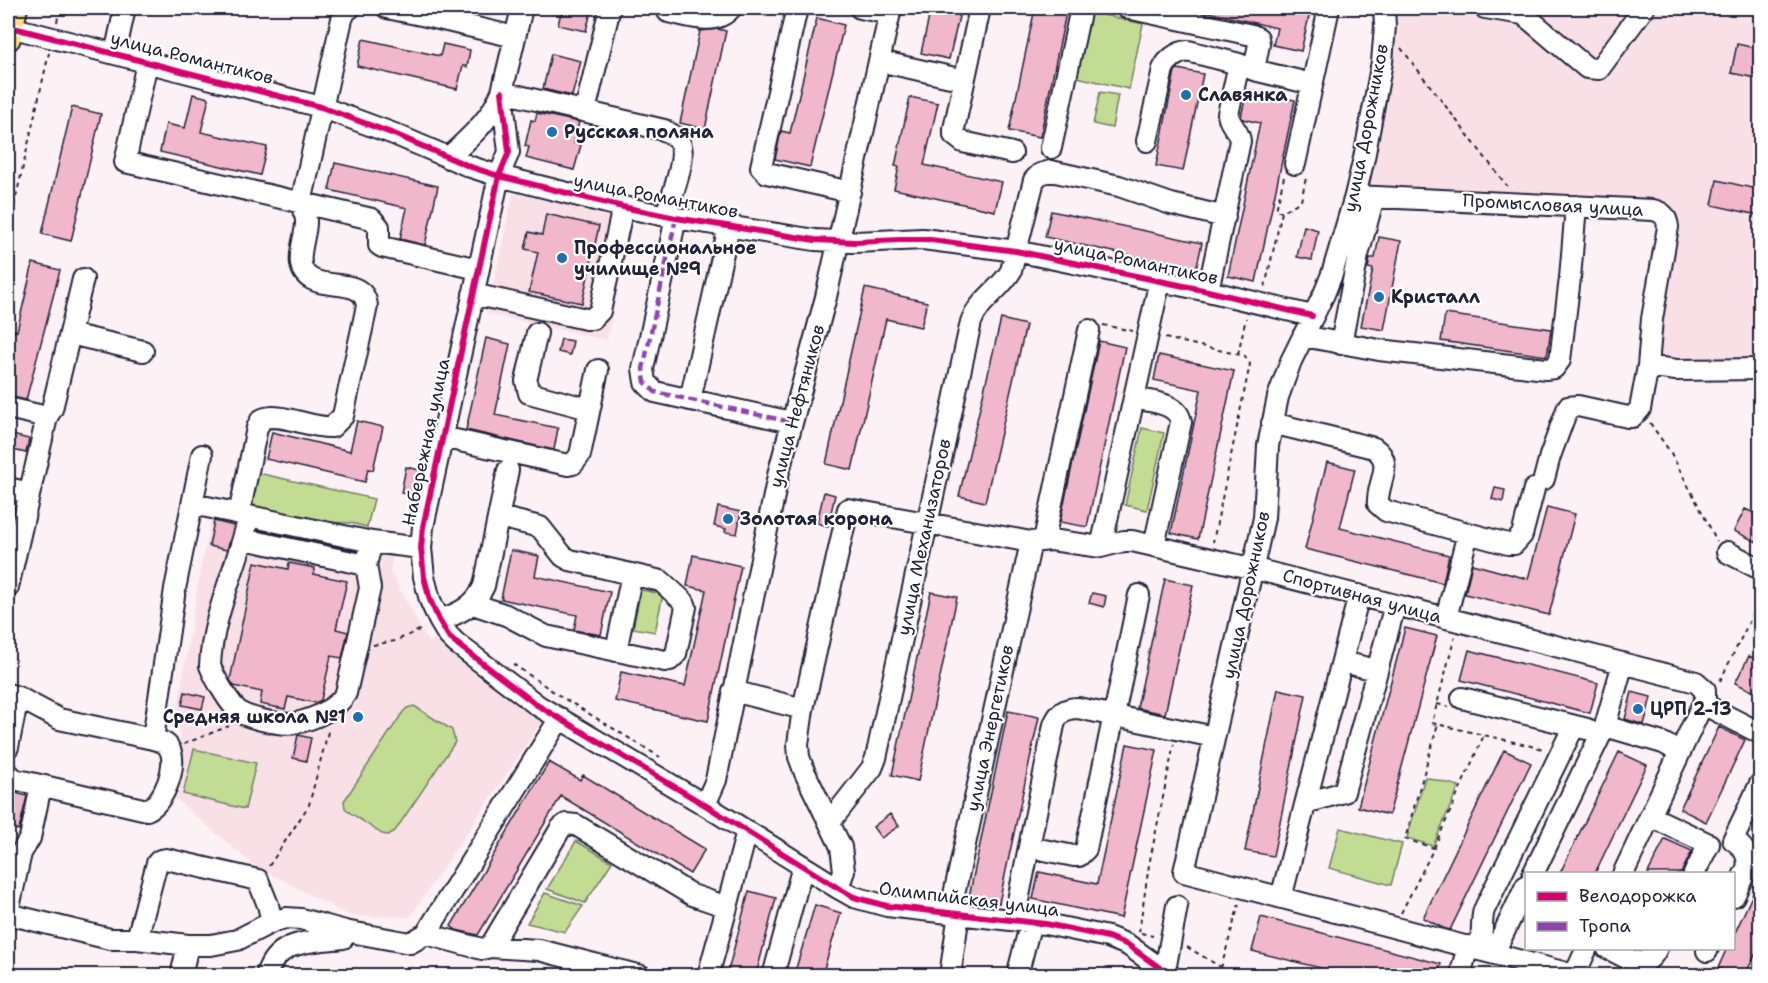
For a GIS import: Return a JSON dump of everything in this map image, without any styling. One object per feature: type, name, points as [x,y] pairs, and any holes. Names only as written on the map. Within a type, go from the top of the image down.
[{"type":"street","points":[[115,54],[125,8]]},
{"type":"street","points":[[350,8],[346,10],[342,19],[301,203],[306,221],[300,254],[303,271],[310,279],[357,288],[367,300],[367,306],[343,416],[332,427],[322,428],[272,416],[261,420],[257,428],[244,515],[244,539],[224,594],[210,666],[233,705],[242,713],[284,724],[295,724],[334,708],[341,702],[346,693],[370,588],[366,565],[372,543]]},
{"type":"street","points":[[387,8],[427,12],[515,37]]},
{"type":"street","name":"Набережная улица","points":[[448,158],[492,113],[502,92],[522,8]]},
{"type":"street","points":[[585,111],[610,8]]},
{"type":"street","points":[[662,9],[717,19],[731,8]]},
{"type":"street","points":[[797,8],[761,167],[767,173],[850,192]]},
{"type":"street","points":[[860,8],[890,11]]},
{"type":"street","points":[[980,8],[954,135],[963,142],[1012,153]]},
{"type":"street","points":[[1051,148],[1081,8]]},
{"type":"street","points":[[1127,8],[1258,38],[1259,44],[1246,67],[1228,114],[1228,119],[1240,135],[1240,141],[1208,291]]},
{"type":"street","points":[[1300,171],[1312,84],[1329,8]]},
{"type":"street","points":[[1485,8],[1523,15],[1587,68],[1599,69],[1644,8]]},
{"type":"street","name":"улица Нефтяников","points":[[705,805],[716,780],[779,471],[839,242],[890,11]]},
{"type":"street","name":"улица Дорожников","points":[[1281,898],[1184,872],[1264,518],[1268,446],[1272,423],[1284,380],[1302,336],[1349,253],[1364,197],[1385,17]]},
{"type":"street","name":"улица Романтиков","points":[[11,24],[53,38],[321,107],[499,176],[623,207],[671,217],[839,242],[923,239],[1016,251],[1160,280],[1312,316]]},
{"type":"street","points":[[1147,141],[1163,69],[1169,60],[1188,51],[1312,84]]},
{"type":"street","points":[[879,61],[964,80]]},
{"type":"street","points":[[147,63],[125,162],[372,219],[379,226],[378,240],[382,247],[478,269]]},
{"type":"street","points":[[502,92],[664,129],[674,135],[680,143],[682,162],[643,377],[649,388],[655,392],[791,422]]},
{"type":"street","name":"Набережная улица","points":[[502,92],[509,143],[506,163],[499,176],[423,527],[421,548],[424,577],[430,600],[448,635],[537,705],[705,805]]},
{"type":"street","name":"улица Механизаторов","points":[[830,822],[872,768],[876,758],[971,321],[979,307],[1011,271],[1034,180],[1040,174],[1051,171],[1119,186],[1171,204],[1225,217]]},
{"type":"street","name":"Промысловая улица","points":[[1364,197],[1660,212],[1667,218],[1668,227],[1650,330],[1648,366]]},
{"type":"street","points":[[1302,336],[1390,352],[1554,368],[1560,360],[1576,206]]},
{"type":"street","points":[[473,294],[586,319],[597,316],[623,207]]},
{"type":"street","points":[[690,400],[729,226]]},
{"type":"street","points":[[1341,344],[1349,253]]},
{"type":"street","points":[[8,587],[47,417],[52,409],[83,279]]},
{"type":"street","points":[[1101,547],[1160,280]]},
{"type":"street","name":"улица Энергетиков","points":[[950,975],[954,913],[1037,541],[1089,330]]},
{"type":"street","points":[[537,333],[526,381],[529,393],[589,409]]},
{"type":"street","points":[[70,334],[143,351]]},
{"type":"street","points":[[1272,423],[1374,448],[1382,454],[1385,463],[1377,496],[1378,504],[1386,511],[1514,544],[1522,535],[1569,407],[1578,406],[1632,417],[1640,409],[1648,366],[1676,370],[1761,369]]},
{"type":"street","points":[[442,437],[568,465],[573,464],[580,455],[598,370]]},
{"type":"street","points":[[1134,398],[1170,407],[1180,416],[1154,546]]},
{"type":"street","points":[[8,408],[47,417]]},
{"type":"street","points":[[153,739],[175,589],[202,455]]},
{"type":"street","points":[[439,620],[465,610],[473,604],[484,586],[508,470]]},
{"type":"street","points":[[8,488],[29,493]]},
{"type":"street","points":[[193,504],[372,543],[421,548]]},
{"type":"street","name":"Спортивная улица","points":[[803,709],[848,509],[927,525],[1037,541],[1061,540],[1101,547],[1124,541],[1154,546],[1359,595],[1696,682],[1705,690],[1703,704]]},
{"type":"street","points":[[473,604],[507,615],[546,636],[665,661],[670,660],[676,654],[686,608],[684,602],[661,581],[570,560],[563,556],[540,527],[499,517]]},
{"type":"street","points":[[1446,618],[1468,533]]},
{"type":"street","points":[[244,539],[366,565]]},
{"type":"street","points":[[1727,552],[1761,569]]},
{"type":"street","points":[[616,651],[632,574]]},
{"type":"street","points":[[1029,847],[1074,856],[1083,853],[1139,595]]},
{"type":"street","points":[[1359,595],[1281,898],[1574,975],[1586,950]]},
{"type":"street","points":[[1306,803],[1344,792],[1395,605]]},
{"type":"street","points":[[1342,662],[1377,670]]},
{"type":"street","points":[[1533,872],[1603,729],[1623,663]]},
{"type":"street","points":[[733,691],[803,709],[798,744],[799,757],[842,847],[844,871],[838,888]]},
{"type":"street","points":[[8,747],[13,696],[59,719],[163,742],[171,749],[172,763],[166,789],[158,803],[147,810],[14,779],[8,773]]},
{"type":"street","points":[[1462,698],[1574,726],[1603,729],[1664,743],[1680,752]]},
{"type":"street","points":[[1623,872],[1703,704],[1761,733]]},
{"type":"street","points":[[1017,975],[1029,847],[1057,717],[1070,708],[1214,737]]},
{"type":"street","points":[[41,786],[30,837],[14,852],[8,913],[110,939],[137,939],[188,945],[211,945],[237,940],[272,922],[286,918],[301,919],[345,931],[410,943],[426,934],[560,718]]},
{"type":"street","points":[[1480,950],[1484,910],[1574,726]]},
{"type":"street","points":[[1733,840],[1761,784]]},
{"type":"street","name":"Олимпийская улица","points":[[705,805],[854,897],[887,906],[1079,929],[1128,945],[1166,974]]},
{"type":"street","points":[[1650,816],[1708,844],[1733,840],[1742,846],[1754,868],[1735,895]]},
{"type":"street","points":[[490,947],[561,828],[570,824],[692,895],[728,907]]},
{"type":"street","points":[[708,975],[747,831]]},
{"type":"street","points":[[1694,872],[1708,844]]},
{"type":"street","points":[[137,939],[157,864],[160,860],[166,859],[258,880],[272,922]]},
{"type":"street","points":[[773,975],[803,866]]},
{"type":"street","points":[[1460,975],[1525,889]]},
{"type":"street","points":[[1166,974],[1177,906]]},
{"type":"street","points":[[266,975],[278,952],[307,942],[343,938],[345,931]]},
{"type":"street","points":[[426,934],[470,947],[539,950],[641,975]]},
{"type":"street","points":[[181,975],[188,945]]},
{"type":"street","points":[[1611,950],[1643,963],[1653,957],[1656,950]]},
{"type":"path","points":[[8,232],[60,8]]},
{"type":"path","points":[[1385,17],[1520,204]]},
{"type":"path","points":[[1238,355],[1282,212],[1301,201],[1300,171]]},
{"type":"path","points":[[1089,330],[1091,326],[1098,323],[1245,356],[1249,360],[1250,370],[1210,559]]},
{"type":"path","points":[[1640,409],[1671,453],[1718,543],[1727,552]]},
{"type":"path","points":[[1718,685],[1761,600]]},
{"type":"path","points":[[358,644],[381,645],[395,641],[439,620]]},
{"type":"path","points":[[510,662],[560,696],[662,758]]},
{"type":"path","points":[[258,880],[309,805],[334,708]]},
{"type":"path","points":[[171,749],[236,723],[242,713]]},
{"type":"path","points":[[1434,848],[1405,839],[1438,724]]},
{"type":"path","points":[[1139,932],[1149,865],[1177,729]]},
{"type":"path","points":[[1394,927],[1434,848],[1484,735]]},
{"type":"path","points":[[1221,968],[1241,899]]},
{"type":"path","points":[[1132,930],[1181,943],[1236,975]]},
{"type":"shaded area","points":[[1384,8],[1760,8],[1760,369],[1648,366],[1667,218],[1355,196]]},
{"type":"shaded area","name":"Профессиональное училище №9","points":[[513,193],[633,219],[607,340],[487,314]]},
{"type":"shaded area","name":"Средняя школа №1","points":[[212,516],[393,555],[390,571],[428,642],[434,639],[543,720],[410,917],[350,916],[252,864],[176,799],[181,746],[177,713],[200,572]]},
{"type":"green space","points":[[1091,12],[1143,24],[1129,89],[1077,77]]},
{"type":"green space","points":[[1100,92],[1118,95],[1112,128],[1093,124]]},
{"type":"green space","points":[[1142,428],[1164,433],[1147,510],[1125,505]]},
{"type":"green space","points":[[258,473],[374,499],[367,527],[351,523],[319,522],[251,508]]},
{"type":"green space","points":[[641,590],[663,594],[655,632],[633,628]]},
{"type":"green space","points":[[414,706],[452,730],[455,742],[395,831],[388,835],[382,834],[349,812],[345,808],[344,801],[403,712]]},
{"type":"green space","points":[[194,749],[256,763],[245,809],[183,794]]},
{"type":"green space","points":[[1425,777],[1459,786],[1433,846],[1407,838]]},
{"type":"green space","points":[[1340,828],[1402,844],[1391,885],[1329,868]]},
{"type":"green space","points":[[576,841],[612,862],[585,903],[547,889]]},
{"type":"green space","points":[[545,893],[583,906],[565,932],[527,923]]},
{"type":"building","points":[[562,8],[592,8],[586,31],[558,25]]},
{"type":"building","points":[[931,8],[961,8],[949,59],[921,53]]},
{"type":"building","points":[[1035,8],[1067,8],[1040,137],[1009,131]]},
{"type":"building","points":[[1208,8],[1311,8],[1301,51],[1273,45],[1277,28],[1208,12]]},
{"type":"building","points":[[817,18],[844,25],[810,167],[775,159],[781,131],[790,133]]},
{"type":"building","points":[[718,29],[726,31],[705,129],[680,123],[700,31]]},
{"type":"building","points":[[363,39],[440,56],[443,44],[470,50],[467,67],[463,66],[457,89],[357,66]]},
{"type":"building","points":[[1737,44],[1761,49],[1761,79],[1731,73]]},
{"type":"building","points":[[551,54],[581,61],[572,96],[543,89]]},
{"type":"building","points":[[1178,69],[1203,74],[1183,171],[1156,166],[1175,71]]},
{"type":"building","points":[[1247,90],[1295,100],[1256,282],[1228,276],[1260,123],[1241,117]]},
{"type":"building","points":[[193,94],[209,98],[201,132],[267,147],[260,175],[160,152],[166,124],[185,128]]},
{"type":"building","points":[[910,97],[938,103],[924,165],[1002,182],[995,211],[894,189],[899,167],[895,166]]},
{"type":"building","points":[[72,107],[101,114],[71,241],[42,234]]},
{"type":"building","name":"Русская поляна","points":[[537,113],[579,122],[574,143],[581,145],[574,170],[526,158],[529,147],[525,146],[531,120],[535,121]]},
{"type":"building","points":[[335,163],[438,186],[425,245],[400,239],[407,208],[329,190]]},
{"type":"building","points":[[1717,180],[1761,190],[1758,215],[1712,205]]},
{"type":"building","points":[[1051,211],[1202,243],[1196,270],[1045,237]]},
{"type":"building","points":[[546,214],[599,226],[582,303],[529,292],[538,252],[525,249],[529,232],[542,235]]},
{"type":"building","points":[[1304,226],[1318,230],[1312,260],[1297,257]]},
{"type":"building","name":"Кристалл","points":[[1379,237],[1401,241],[1384,330],[1361,326],[1373,269],[1368,268],[1370,258],[1375,258]]},
{"type":"building","points":[[33,263],[60,270],[26,400],[8,396],[8,359]]},
{"type":"building","points":[[865,288],[927,302],[921,327],[886,319],[852,470],[826,464]]},
{"type":"building","points":[[1445,314],[1551,329],[1547,356],[1441,341]]},
{"type":"building","points":[[1001,319],[1026,325],[985,502],[959,496]]},
{"type":"building","points":[[486,338],[510,344],[495,415],[558,428],[554,450],[466,430]]},
{"type":"building","points":[[561,339],[573,341],[570,355],[558,352]]},
{"type":"building","points":[[1099,341],[1125,347],[1087,527],[1060,522]]},
{"type":"building","points":[[1159,355],[1234,371],[1198,539],[1171,533],[1201,390],[1154,380]]},
{"type":"building","points":[[357,421],[383,427],[373,470],[368,469],[365,482],[266,459],[272,432],[350,451]]},
{"type":"building","points":[[8,434],[29,439],[26,453],[8,449]]},
{"type":"building","points":[[1327,462],[1355,469],[1340,528],[1449,555],[1443,583],[1305,549]]},
{"type":"building","points":[[406,467],[420,470],[415,496],[401,493]]},
{"type":"building","points":[[1495,488],[1505,490],[1503,502],[1492,499]]},
{"type":"building","points":[[824,492],[835,495],[828,526],[817,523]]},
{"type":"building","name":"Золотая корона","points":[[718,507],[741,512],[737,534],[725,532],[726,529],[714,526]]},
{"type":"building","points":[[1547,507],[1575,514],[1549,615],[1465,594],[1472,564],[1528,579]]},
{"type":"building","points":[[1745,509],[1761,516],[1761,544],[1734,531]]},
{"type":"building","points":[[214,521],[234,526],[227,550],[209,546]]},
{"type":"building","points":[[511,550],[539,556],[535,576],[610,592],[601,635],[574,630],[577,615],[501,599]]},
{"type":"building","points":[[693,555],[741,566],[708,721],[615,701],[621,672],[685,686],[706,590],[687,586]]},
{"type":"building","points":[[255,562],[288,569],[289,563],[315,568],[313,574],[347,581],[336,629],[348,632],[342,658],[331,656],[321,700],[316,703],[288,697],[285,709],[260,704],[262,692],[234,686],[230,680]]},
{"type":"building","points":[[1165,579],[1193,585],[1165,714],[1137,708]]},
{"type":"building","points":[[931,592],[957,597],[918,781],[892,775]]},
{"type":"building","points":[[1092,593],[1106,596],[1104,607],[1089,603]]},
{"type":"building","points":[[1405,628],[1437,636],[1389,815],[1358,807]]},
{"type":"building","points":[[1469,650],[1598,683],[1590,713],[1461,680]]},
{"type":"building","points":[[1749,656],[1761,662],[1761,695],[1735,683]]},
{"type":"building","points":[[1278,689],[1306,695],[1273,856],[1245,851]]},
{"type":"building","points":[[185,692],[205,697],[202,709],[182,705]]},
{"type":"building","name":"ЦРП 2-13","points":[[1632,692],[1651,697],[1644,725],[1625,719]]},
{"type":"building","points":[[1008,711],[1039,717],[999,903],[969,897]]},
{"type":"building","points":[[1719,727],[1745,740],[1706,822],[1680,809]]},
{"type":"building","points":[[298,735],[311,738],[306,761],[293,758]]},
{"type":"building","points":[[1127,744],[1157,750],[1121,918],[1033,899],[1039,872],[1097,884]]},
{"type":"building","points":[[1504,750],[1531,763],[1450,930],[1443,928],[1423,918]]},
{"type":"building","points":[[1619,752],[1647,765],[1595,872],[1560,872]]},
{"type":"building","points":[[549,762],[580,780],[583,775],[705,849],[690,874],[561,796],[478,935],[456,930],[451,926]]},
{"type":"building","points":[[8,791],[27,796],[19,830],[8,827]]},
{"type":"building","points":[[890,814],[899,826],[881,838],[873,827]]},
{"type":"building","points":[[1665,839],[1692,851],[1682,872],[1648,872]]},
{"type":"building","points":[[1758,883],[1761,883],[1761,943],[1745,975],[1733,975],[1718,968],[1726,950],[1735,950],[1735,933]]},
{"type":"building","points":[[749,891],[776,898],[756,975],[727,975]]},
{"type":"building","points":[[815,905],[841,913],[822,975],[794,975]]},
{"type":"building","points":[[1261,917],[1441,964],[1438,975],[1349,975],[1252,951]]},
{"type":"marked path","points":[[676,218],[643,369],[645,382],[655,392],[791,422]]},
{"type":"cycle path","points":[[10,27],[321,107],[394,134],[471,167],[623,207],[676,218],[815,240],[855,242],[923,239],[1016,251],[1208,291],[1312,316]]},
{"type":"cycle path","points":[[502,92],[509,152],[499,176],[423,527],[421,548],[424,577],[430,600],[448,635],[537,705],[854,897],[887,906],[1046,924],[1108,937],[1128,945],[1171,976]]},
{"type":"place","name":"Славянка","points":[[1186,95]]},
{"type":"place","name":"Русская поляна","points":[[552,132]]},
{"type":"place","name":"Профессиональное училище №9","points":[[562,258]]},
{"type":"place","name":"Кристалл","points":[[1379,297]]},
{"type":"place","name":"Золотая корона","points":[[728,519]]},
{"type":"place","name":"ЦРП 2-13","points":[[1638,709]]},
{"type":"place","name":"Средняя школа №1","points":[[358,717]]}]
